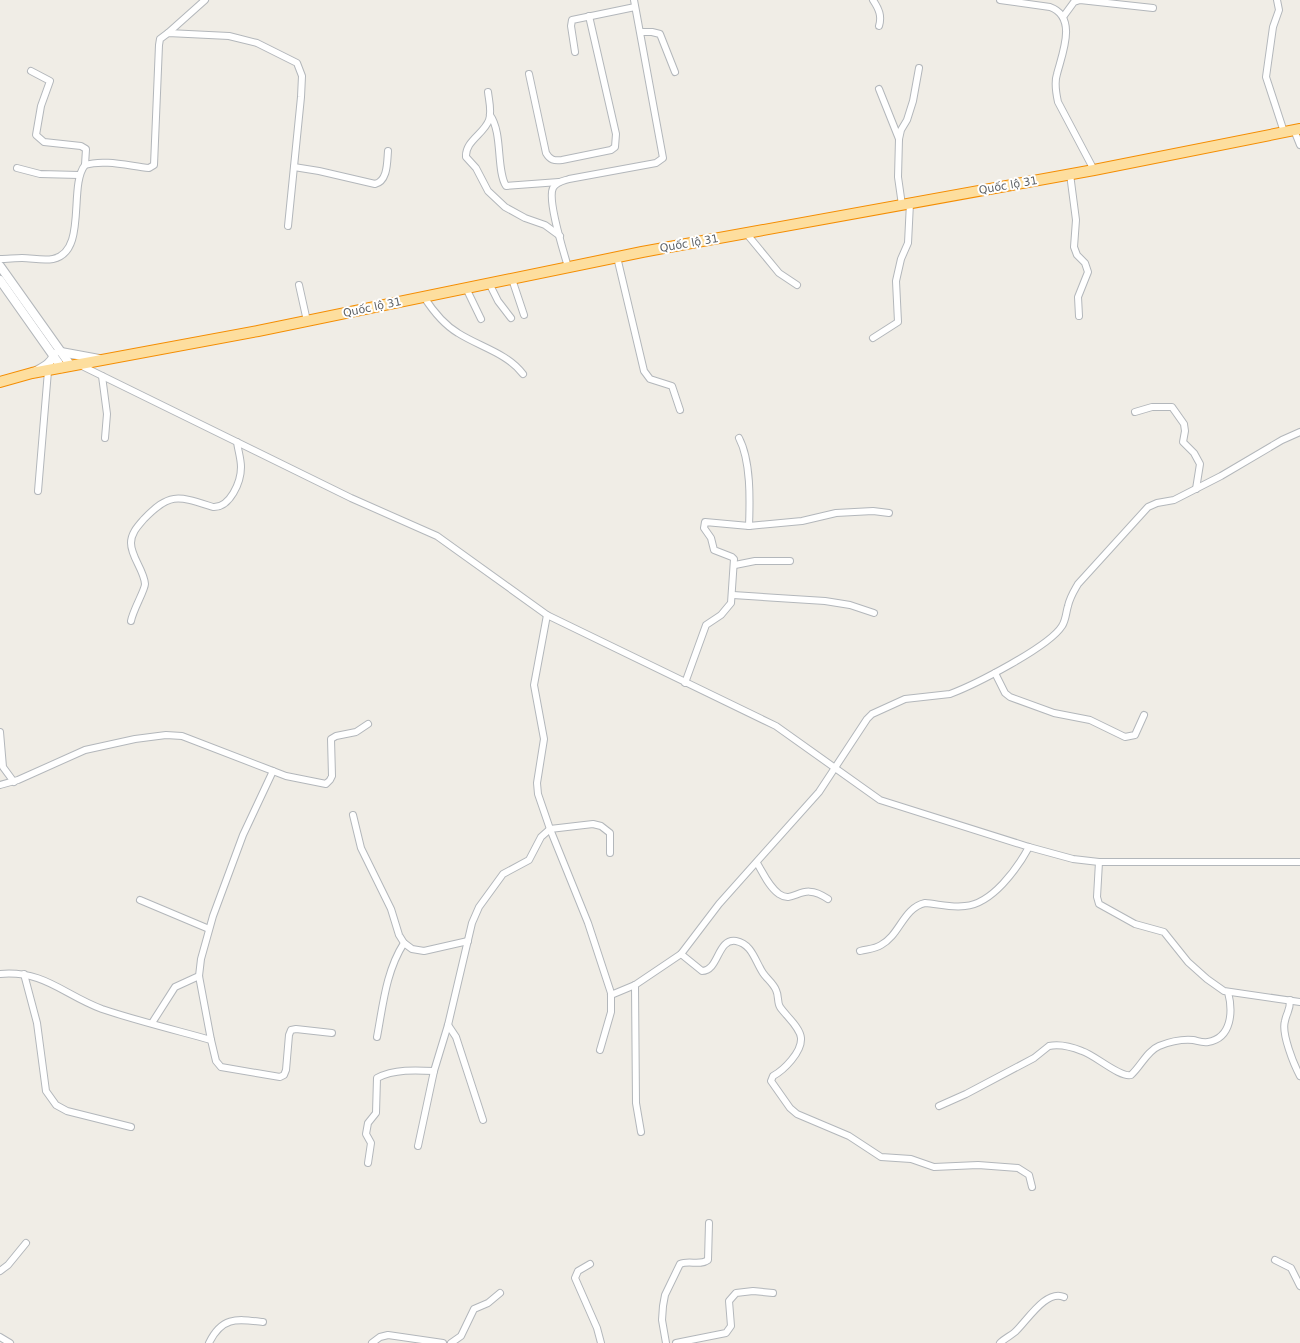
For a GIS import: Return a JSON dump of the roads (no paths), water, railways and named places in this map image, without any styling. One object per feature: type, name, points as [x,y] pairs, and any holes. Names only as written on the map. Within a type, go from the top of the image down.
[{"type":"highway","name":"Quốc lộ 31","points":[[0,382],[32,373],[307,321],[568,267],[746,233],[908,206],[1293,131]]},
{"type":"street","points":[[85,165],[91,163],[149,168],[154,165],[160,38],[168,33],[205,0]]},
{"type":"street","points":[[873,0],[881,16],[879,26]]},
{"type":"street","points":[[1000,0],[1050,7],[1056,9],[1063,17],[1065,46],[1056,74],[1056,93],[1058,102],[1094,170]]},
{"type":"street","points":[[1063,17],[1074,2],[1080,0],[1153,8]]},
{"type":"street","points":[[1279,1],[1279,10],[1273,27],[1266,77],[1300,145]]},
{"type":"street","points":[[488,92],[490,115],[496,131],[503,177],[506,186],[560,182],[656,163],[663,158],[635,3],[572,20],[575,52]]},
{"type":"street","points":[[529,74],[546,153],[549,158],[554,161],[562,160],[611,150],[615,147],[617,143],[616,134],[589,16]]},
{"type":"street","points":[[641,32],[660,34],[675,72]]},
{"type":"street","points":[[168,33],[229,36],[257,43],[293,59],[297,63],[302,76],[288,226]]},
{"type":"street","points":[[873,338],[898,322],[896,281],[901,259],[908,243],[908,206],[898,177],[899,139],[913,101],[919,68]]},
{"type":"street","points":[[0,259],[52,259],[65,254],[76,222],[79,175],[85,165],[86,149],[81,146],[44,142],[36,135],[40,106],[50,81],[31,72]]},
{"type":"street","points":[[879,89],[899,139]]},
{"type":"street","points":[[490,115],[486,126],[467,147],[466,157],[476,168],[488,191],[505,208],[545,226],[560,236]]},
{"type":"street","points":[[294,167],[319,171],[375,184],[380,183],[383,179],[388,151]]},
{"type":"street","points":[[16,168],[40,174],[79,175]]},
{"type":"street","points":[[1070,174],[1076,220],[1074,247],[1077,255],[1085,263],[1088,272],[1078,297],[1079,316]]},
{"type":"street","points":[[560,182],[555,185],[552,190],[552,202],[568,267]]},
{"type":"street","points":[[746,233],[779,273],[796,284]]},
{"type":"street","points":[[617,258],[644,371],[650,379],[672,386],[680,410]]},
{"type":"street","points":[[0,266],[58,353],[106,360]]},
{"type":"street","points":[[512,279],[524,315]]},
{"type":"street","points":[[0,280],[58,353],[71,366],[102,376],[351,498],[437,536],[547,615],[776,726],[885,802],[1029,847],[1073,858],[1098,862],[1300,862]]},
{"type":"street","points":[[489,283],[498,301],[512,318]]},
{"type":"street","points":[[299,285],[307,321]]},
{"type":"street","points":[[466,288],[481,320]]},
{"type":"street","points":[[424,297],[437,315],[449,327],[508,360],[523,374]]},
{"type":"street","points":[[32,373],[48,364],[58,353]]},
{"type":"street","points":[[38,491],[48,371]]},
{"type":"street","points":[[102,376],[107,414],[105,438]]},
{"type":"street","points":[[1135,412],[1152,407],[1168,406],[1174,409],[1184,424],[1185,431],[1183,442],[1194,453],[1200,464],[1196,489]]},
{"type":"street","points":[[611,995],[635,985],[681,954],[719,904],[819,792],[836,768],[862,725],[872,714],[905,699],[950,694],[995,674],[1024,656],[1057,632],[1064,623],[1071,597],[1078,584],[1145,510],[1157,503],[1174,500],[1196,489],[1282,440],[1300,432]]},
{"type":"street","points":[[739,438],[743,447],[747,473],[750,506],[749,526]]},
{"type":"street","points":[[131,621],[132,612],[142,592],[144,584],[131,545],[134,530],[156,506],[170,499],[177,498],[212,507],[221,506],[224,504],[238,483],[240,474],[241,467],[237,442]]},
{"type":"street","points":[[685,683],[706,625],[721,615],[731,603],[733,595],[735,565],[732,557],[714,550],[711,538],[704,528],[704,524],[708,522],[749,526],[802,521],[836,513],[873,511],[889,513]]},
{"type":"street","points":[[735,565],[755,561],[790,562]]},
{"type":"street","points":[[733,595],[825,601],[850,605],[874,613]]},
{"type":"street","points":[[547,615],[534,685],[544,739],[537,789],[539,801],[588,923],[611,995],[612,1012],[600,1050]]},
{"type":"street","points":[[995,674],[1005,693],[1010,697],[1054,713],[1090,720],[1125,737],[1135,735],[1144,715]]},
{"type":"street","points":[[0,785],[14,782],[85,750],[135,739],[166,735],[182,736],[273,771],[300,780],[323,784],[328,783],[332,776],[331,739],[356,732],[368,724]]},
{"type":"street","points":[[0,732],[4,767],[14,782]]},
{"type":"street","points":[[273,771],[243,835],[209,929],[201,959],[199,976],[211,1040],[216,1061],[221,1067],[280,1077],[285,1073],[288,1035],[291,1030],[296,1029],[332,1033]]},
{"type":"street","points":[[353,815],[361,848],[390,909],[399,935],[404,943],[412,949],[424,951],[468,941]]},
{"type":"street","points":[[418,1146],[434,1071],[448,1025],[468,941],[477,912],[498,880],[508,870],[529,860],[541,837],[550,829],[581,824],[601,826],[610,833],[610,853]]},
{"type":"street","points":[[860,951],[882,945],[892,936],[911,909],[920,904],[932,903],[966,906],[978,903],[1006,882],[1019,866],[1029,847]]},
{"type":"street","points":[[1098,862],[1097,897],[1099,904],[1135,924],[1164,932],[1188,962],[1207,979],[1228,992],[1300,1002]]},
{"type":"street","points":[[757,863],[780,895],[792,897],[803,891],[814,891],[828,898]]},
{"type":"street","points":[[140,900],[209,929]]},
{"type":"street","points":[[681,954],[702,971],[708,969],[724,945],[729,941],[740,942],[753,953],[764,974],[775,988],[779,1005],[800,1034],[800,1045],[788,1064],[782,1071],[773,1076],[771,1081],[790,1108],[797,1114],[849,1136],[881,1157],[911,1159],[934,1167],[978,1165],[1018,1168],[1029,1175],[1032,1187]]},
{"type":"street","points":[[377,1037],[390,972],[404,943]]},
{"type":"street","points":[[0,974],[24,974],[44,979],[94,1006],[211,1040]]},
{"type":"street","points":[[24,974],[37,1024],[46,1091],[52,1101],[67,1111],[131,1127]]},
{"type":"street","points":[[152,1023],[175,987],[199,976]]},
{"type":"street","points":[[635,985],[636,1103],[641,1132]]},
{"type":"street","points":[[939,1106],[966,1094],[1034,1058],[1049,1046],[1064,1046],[1083,1051],[1123,1075],[1131,1075],[1158,1047],[1187,1040],[1208,1042],[1223,1035],[1229,1024],[1231,1015],[1231,1003],[1228,992]]},
{"type":"street","points":[[1290,1000],[1290,1011],[1285,1022],[1286,1037],[1288,1049],[1300,1076]]},
{"type":"street","points":[[448,1025],[456,1037],[483,1120]]},
{"type":"street","points":[[368,1163],[372,1143],[366,1134],[369,1120],[376,1113],[377,1078],[390,1073],[415,1070],[434,1071]]},
{"type":"street","points":[[666,1343],[662,1312],[665,1295],[680,1264],[688,1262],[704,1262],[708,1260],[709,1223]]},
{"type":"street","points":[[0,1271],[8,1265],[26,1243]]},
{"type":"street","points":[[1275,1260],[1290,1268],[1300,1286]]},
{"type":"street","points":[[590,1264],[578,1271],[575,1278],[597,1328],[601,1343]]},
{"type":"street","points":[[676,1343],[726,1333],[731,1326],[729,1301],[736,1293],[753,1291],[773,1294]]},
{"type":"street","points":[[451,1343],[460,1336],[474,1309],[490,1301],[500,1293]]},
{"type":"street","points":[[1000,1343],[1016,1331],[1039,1305],[1056,1295],[1064,1297]]},
{"type":"street","points":[[209,1343],[218,1328],[230,1321],[240,1320],[263,1322]]},
{"type":"street","points":[[372,1343],[380,1337],[392,1335],[443,1343]]},
{"type":"street","points":[[0,1337],[10,1343]]}]
